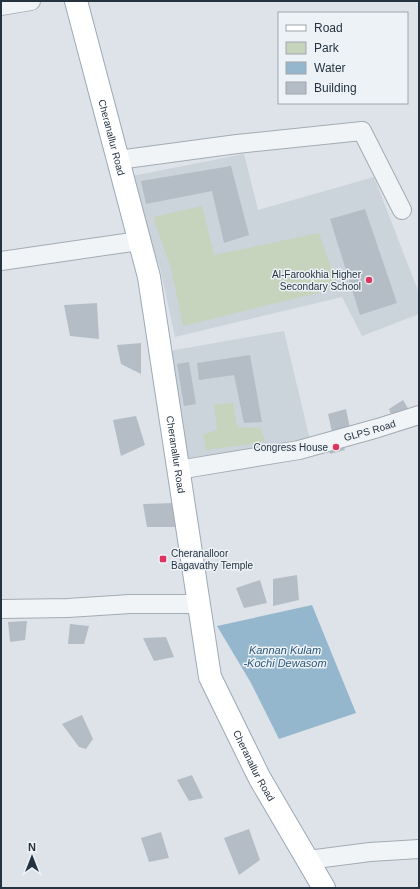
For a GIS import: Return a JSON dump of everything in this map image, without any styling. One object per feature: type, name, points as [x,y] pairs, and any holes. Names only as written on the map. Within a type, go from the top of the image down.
[{"type":"main road","name":"Cheranallur Road","points":[[76,1],[149,277],[210,677],[259,777],[324,888]]},
{"type":"street","points":[[1,6],[31,1]]},
{"type":"street","points":[[118,160],[237,144],[362,131],[402,210]]},
{"type":"street","points":[[1,261],[139,241]]},
{"type":"street","name":"GLPS Road","points":[[178,470],[299,450],[419,415]]},
{"type":"street","points":[[1,609],[68,608],[130,604],[199,604]]},
{"type":"street","points":[[308,860],[370,852],[419,849]]},
{"type":"shaded area","points":[[244,154],[258,210],[374,177],[419,293],[419,314],[362,336],[342,297],[175,337],[160,268],[142,217],[132,176]]},
{"type":"shaded area","points":[[284,331],[310,440],[186,461],[169,351]]},
{"type":"green space","points":[[202,206],[214,255],[319,233],[338,288],[183,326],[171,268],[153,217]]},
{"type":"green space","points":[[233,403],[237,427],[260,428],[265,442],[206,450],[203,435],[217,430],[214,404]]},
{"type":"water","name":"Kannan Kulam -Kochi Dewasom","points":[[312,605],[356,713],[279,739],[251,683],[217,626]]},
{"type":"building","points":[[231,166],[249,235],[224,243],[212,191],[146,204],[141,181]]},
{"type":"building","name":"Al-Farookhia Higher Secondary School","points":[[365,209],[397,303],[360,315],[330,219]]},
{"type":"building","points":[[97,303],[99,339],[70,336],[64,305]]},
{"type":"building","points":[[141,343],[141,374],[121,364],[117,345]]},
{"type":"building","points":[[250,355],[262,422],[244,423],[234,375],[199,380],[197,363]]},
{"type":"building","points":[[189,362],[196,404],[184,406],[177,364]]},
{"type":"building","points":[[403,400],[409,410],[392,417],[389,409]]},
{"type":"building","points":[[346,409],[350,428],[332,432],[328,414]]},
{"type":"building","points":[[136,416],[145,445],[121,456],[113,420]]},
{"type":"building","name":"Congress House","points":[[341,440],[345,450],[330,454],[328,444]]},
{"type":"building","points":[[174,503],[177,527],[147,527],[143,504]]},
{"type":"building","points":[[297,575],[299,600],[273,606],[273,579]]},
{"type":"building","points":[[260,580],[267,603],[244,608],[236,588]]},
{"type":"building","points":[[27,621],[25,640],[10,642],[8,622]]},
{"type":"building","points":[[70,624],[89,626],[84,644],[68,644]]},
{"type":"building","points":[[166,637],[174,657],[154,661],[143,638]]},
{"type":"building","points":[[82,715],[93,739],[86,749],[79,747],[62,724]]},
{"type":"building","points":[[192,775],[203,798],[189,801],[177,780]]},
{"type":"building","points":[[249,829],[260,860],[239,875],[224,838]]},
{"type":"building","points":[[161,832],[169,858],[149,862],[141,838]]},
{"type":"place","name":"Al-Farookhia Higher Secondary School","points":[[369,280]]},
{"type":"place","name":"Congress House","points":[[336,447]]},
{"type":"place","name":"Cheranalloor Bagavathy Temple","points":[[163,559]]}]
